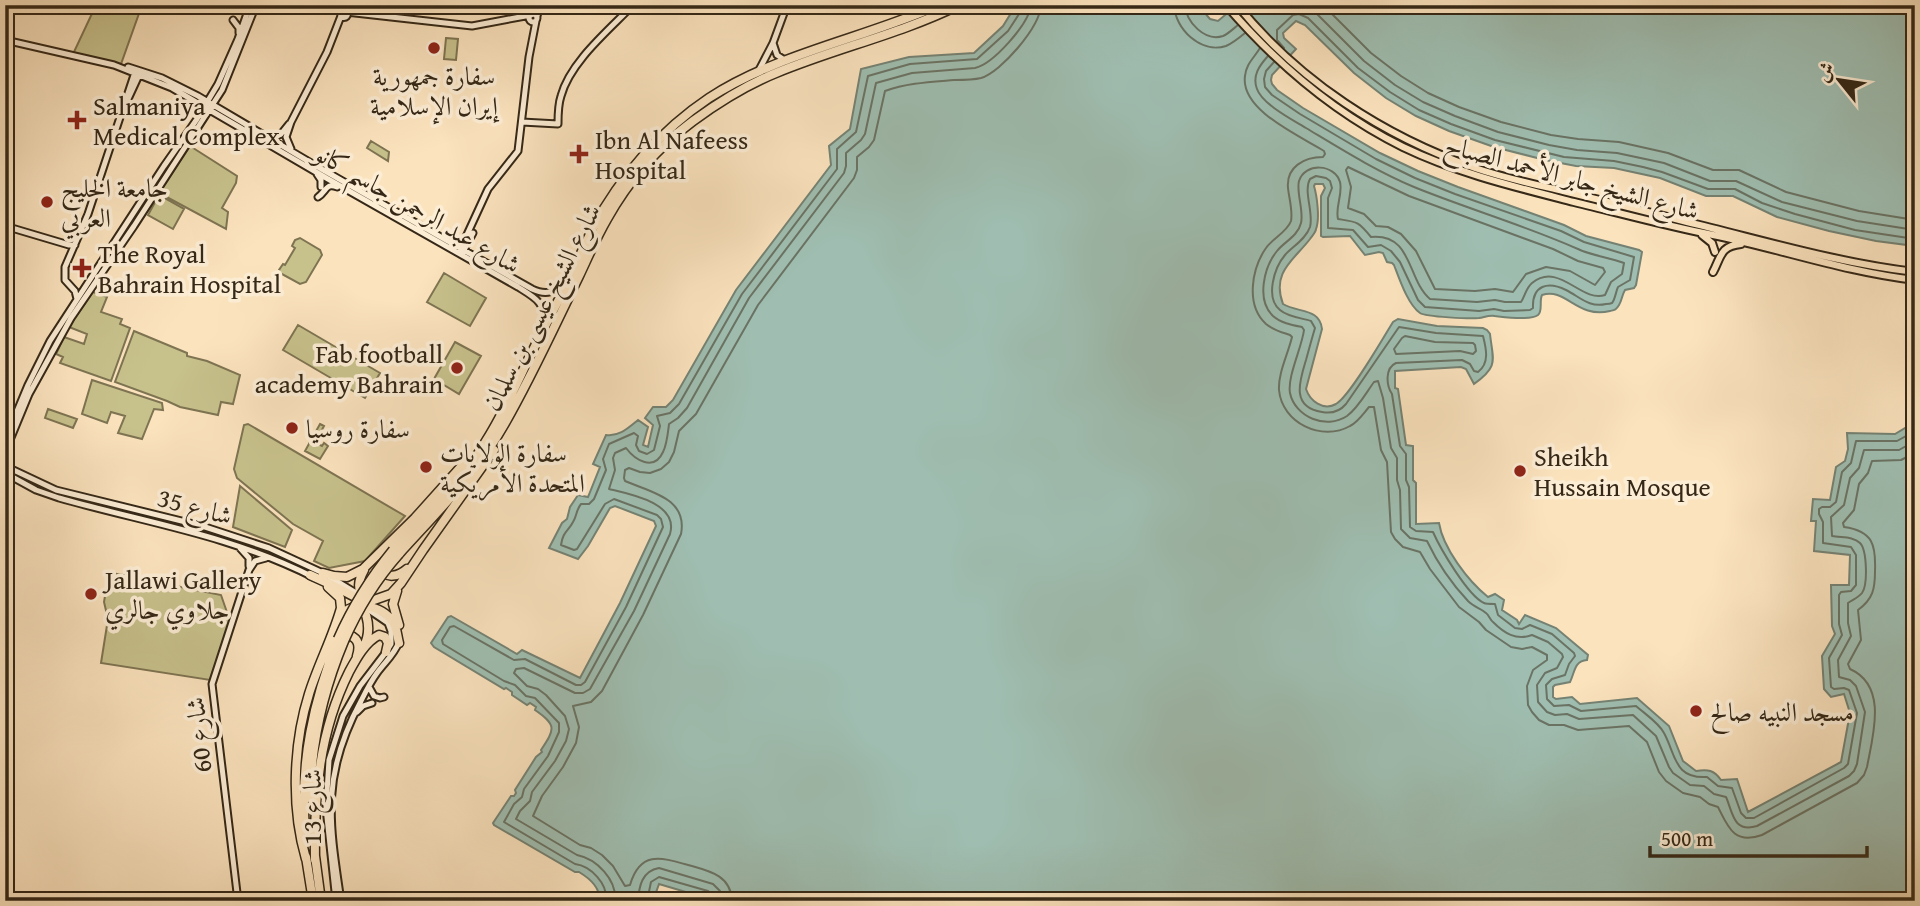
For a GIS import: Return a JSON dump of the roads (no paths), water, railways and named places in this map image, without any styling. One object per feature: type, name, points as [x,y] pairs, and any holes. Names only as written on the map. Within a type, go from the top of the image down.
[{"type":"highway","name":"شارع الشيخ عيسى بن سلمان","points":[[313,901],[304,793],[307,751],[319,690],[338,638],[367,585],[462,476],[486,443],[603,211],[642,157],[667,131],[724,88],[786,61],[940,5]]},
{"type":"highway","name":"شارع الشيخ عيسى بن سلمان","points":[[396,552],[457,491],[479,464],[516,404],[607,220],[637,175],[674,137],[716,105],[760,80],[906,28],[959,5]]},
{"type":"highway","points":[[323,655],[338,638],[345,610],[386,597],[401,583],[487,463],[510,422],[516,404]]},
{"type":"highway","points":[[323,573],[340,577],[352,575],[370,562],[432,500],[500,417]]},
{"type":"highway","points":[[396,535],[381,556],[380,566],[383,572],[391,576],[399,575],[416,560]]},
{"type":"highway","points":[[362,652],[368,632],[358,584],[370,562]]},
{"type":"highway","points":[[310,575],[332,584],[392,620],[399,643]]},
{"type":"highway","points":[[399,625],[393,604],[401,583]]},
{"type":"highway","points":[[326,584],[338,595],[341,602],[338,638]]},
{"type":"highway","points":[[352,590],[364,603]]},
{"type":"highway","points":[[351,635],[355,636],[359,648],[334,706],[321,756],[311,860],[299,827],[299,741],[308,696],[323,655],[338,636],[351,635]]},
{"type":"highway","points":[[353,665],[372,639],[379,635],[386,637],[387,652]]},
{"type":"highway","name":"شارع الشيخ عيسى بن سلمان","points":[[311,860],[321,901]]},
{"type":"main road","points":[[461,251],[485,195],[516,155],[533,18],[538,5]]},
{"type":"main road","points":[[522,122],[558,124],[561,95],[573,71],[633,5]]},
{"type":"main road","points":[[755,73],[762,67],[787,5]]},
{"type":"main road","name":"شارع الشيخ جابر الأحمد الصباح","points":[[1226,5],[1254,37],[1288,69],[1336,106],[1402,146],[1447,165],[1495,182],[1697,233],[1858,271],[1915,280]]},
{"type":"main road","name":"شارع الشيخ جابر الأحمد الصباح","points":[[1237,5],[1265,37],[1335,97],[1386,129],[1475,168],[1860,264],[1915,272]]},
{"type":"main road","points":[[238,39],[239,28],[234,19],[242,16],[252,6]]},
{"type":"main road","points":[[230,116],[220,103],[220,87],[252,6]]},
{"type":"main road","points":[[19,474],[6,460],[6,451],[29,394],[71,318],[134,226],[220,87],[252,6]]},
{"type":"main road","points":[[271,139],[286,131],[312,88],[345,16],[359,13],[466,26],[533,18]]},
{"type":"main road","points":[[5,41],[138,71],[209,105]]},
{"type":"main road","points":[[773,43],[777,55],[786,61]]},
{"type":"main road","points":[[77,299],[74,289],[66,283],[65,267],[94,197],[138,71]]},
{"type":"main road","points":[[195,97],[207,95],[220,87]]},
{"type":"main road","points":[[195,97],[200,120]]},
{"type":"main road","name":"شارع عبد الرحمن جاسم كانو","points":[[209,105],[271,139],[348,191],[532,289],[541,293],[555,291],[571,275]]},
{"type":"main road","name":"شارع عبد الرحمن جاسم كانو","points":[[209,105],[223,118],[447,241],[539,301],[544,317],[538,340]]},
{"type":"main road","points":[[5,440],[50,341],[84,288],[200,120],[213,116],[223,118]]},
{"type":"main road","points":[[286,131],[287,144],[292,152]]},
{"type":"main road","points":[[314,169],[321,180],[321,187]]},
{"type":"main road","points":[[318,197],[331,185],[348,191]]},
{"type":"main road","points":[[5,228],[73,248]]},
{"type":"main road","points":[[1697,233],[1711,241],[1715,252]]},
{"type":"main road","points":[[447,241],[459,241],[468,237]]},
{"type":"main road","points":[[468,237],[470,248],[482,260]]},
{"type":"main road","points":[[1713,272],[1725,249],[1734,245],[1751,244]]},
{"type":"main road","points":[[74,289],[84,288]]},
{"type":"main road","name":"شارع 35","points":[[5,466],[42,485],[69,494],[211,528],[269,548],[352,590]]},
{"type":"main road","name":"شارع 35","points":[[7,476],[59,498],[236,544],[310,575],[364,603]]},
{"type":"main road","points":[[236,544],[249,558],[249,570]]},
{"type":"main road","points":[[249,570],[259,559],[273,559]]},
{"type":"main road","name":"شارع 60","points":[[238,901],[212,684],[249,570]]},
{"type":"main road","points":[[364,603],[390,614],[399,625],[399,643]]},
{"type":"main road","points":[[364,603],[390,626],[392,637],[387,652]]},
{"type":"main road","name":"شارع 13","points":[[339,901],[330,809],[333,774],[340,745],[368,686],[399,643]]},
{"type":"main road","name":"شارع 13","points":[[339,901],[326,808],[327,774],[335,737],[343,716],[365,680],[387,652]]},
{"type":"main road","points":[[368,686],[374,696],[384,697]]},
{"type":"main road","points":[[340,745],[358,710],[372,703]]},
{"type":"water","points":[[1016,5],[1198,5],[1210,19],[1218,21],[1237,5],[1915,5],[1915,246],[1829,231],[1777,217],[1733,196],[1706,196],[1660,178],[1614,168],[1576,166],[1545,160],[1494,147],[1449,131],[1386,98],[1354,73],[1305,25],[1296,21],[1283,33],[1284,38],[1296,49],[1272,75],[1271,80],[1277,90],[1303,108],[1380,153],[1418,171],[1564,225],[1586,236],[1642,252],[1636,285],[1625,290],[1619,305],[1613,310],[1589,311],[1558,295],[1550,294],[1542,295],[1538,315],[1529,318],[1439,317],[1424,314],[1412,304],[1394,265],[1387,262],[1383,253],[1365,255],[1350,236],[1321,236],[1321,196],[1325,188],[1323,184],[1315,184],[1318,214],[1316,230],[1286,267],[1280,283],[1280,293],[1283,304],[1313,314],[1320,322],[1322,329],[1306,389],[1314,401],[1326,406],[1336,404],[1342,399],[1358,379],[1393,322],[1398,319],[1437,326],[1487,330],[1490,334],[1493,362],[1474,384],[1466,369],[1461,367],[1395,371],[1395,388],[1398,389],[1406,445],[1413,446],[1416,524],[1439,523],[1451,553],[1472,582],[1488,597],[1495,594],[1504,600],[1502,610],[1519,624],[1525,615],[1556,628],[1588,655],[1587,660],[1577,665],[1570,682],[1553,687],[1553,697],[1572,697],[1580,704],[1637,698],[1669,726],[1683,761],[1696,771],[1713,772],[1721,780],[1737,779],[1748,812],[1841,762],[1850,713],[1844,694],[1831,697],[1824,689],[1822,656],[1835,634],[1832,626],[1831,585],[1849,585],[1850,555],[1814,551],[1816,521],[1811,521],[1813,499],[1830,500],[1836,467],[1845,461],[1848,449],[1847,433],[1895,434],[1915,422],[1915,901],[716,901],[659,884],[653,901],[599,901],[596,888],[583,874],[575,872],[494,825],[536,757],[542,752],[552,728],[535,710],[536,707],[530,703],[527,705],[506,688],[431,643],[451,616],[517,654],[522,650],[580,678],[620,603],[656,526],[654,521],[615,506],[610,508],[578,559],[549,548],[578,495],[588,497],[600,467],[593,464],[606,435],[619,433],[638,420],[648,427],[643,445],[648,447],[653,425],[645,418],[653,407],[666,407],[673,400],[736,290],[831,165],[829,146],[850,129],[861,69],[909,57],[974,53],[1003,26]]},
{"type":"place","name":"سفارة جمهورية إيران الإسلامية","points":[[434,48]]},
{"type":"place","name":"Salmaniya Medical Complex","points":[[77,120]]},
{"type":"place","name":"Ibn Al Nafeess Hospital","points":[[579,154]]},
{"type":"place","name":"جامعة الخليج العربي","points":[[47,202]]},
{"type":"place","name":"The Royal Bahrain Hospital","points":[[82,268]]},
{"type":"place","name":"Fab football academy Bahrain","points":[[457,368]]},
{"type":"place","name":"سفارة روسيا","points":[[292,428]]},
{"type":"place","name":"سفارة الولايات المتحدة الأمريكية","points":[[426,467]]},
{"type":"place","name":"Sheikh Hussain Mosque","points":[[1520,471]]},
{"type":"place","name":"Jallawi Gallery جلاوي جالري","points":[[91,594]]},
{"type":"place","name":"مسجد النبيه صالح","points":[[1696,711]]}]
